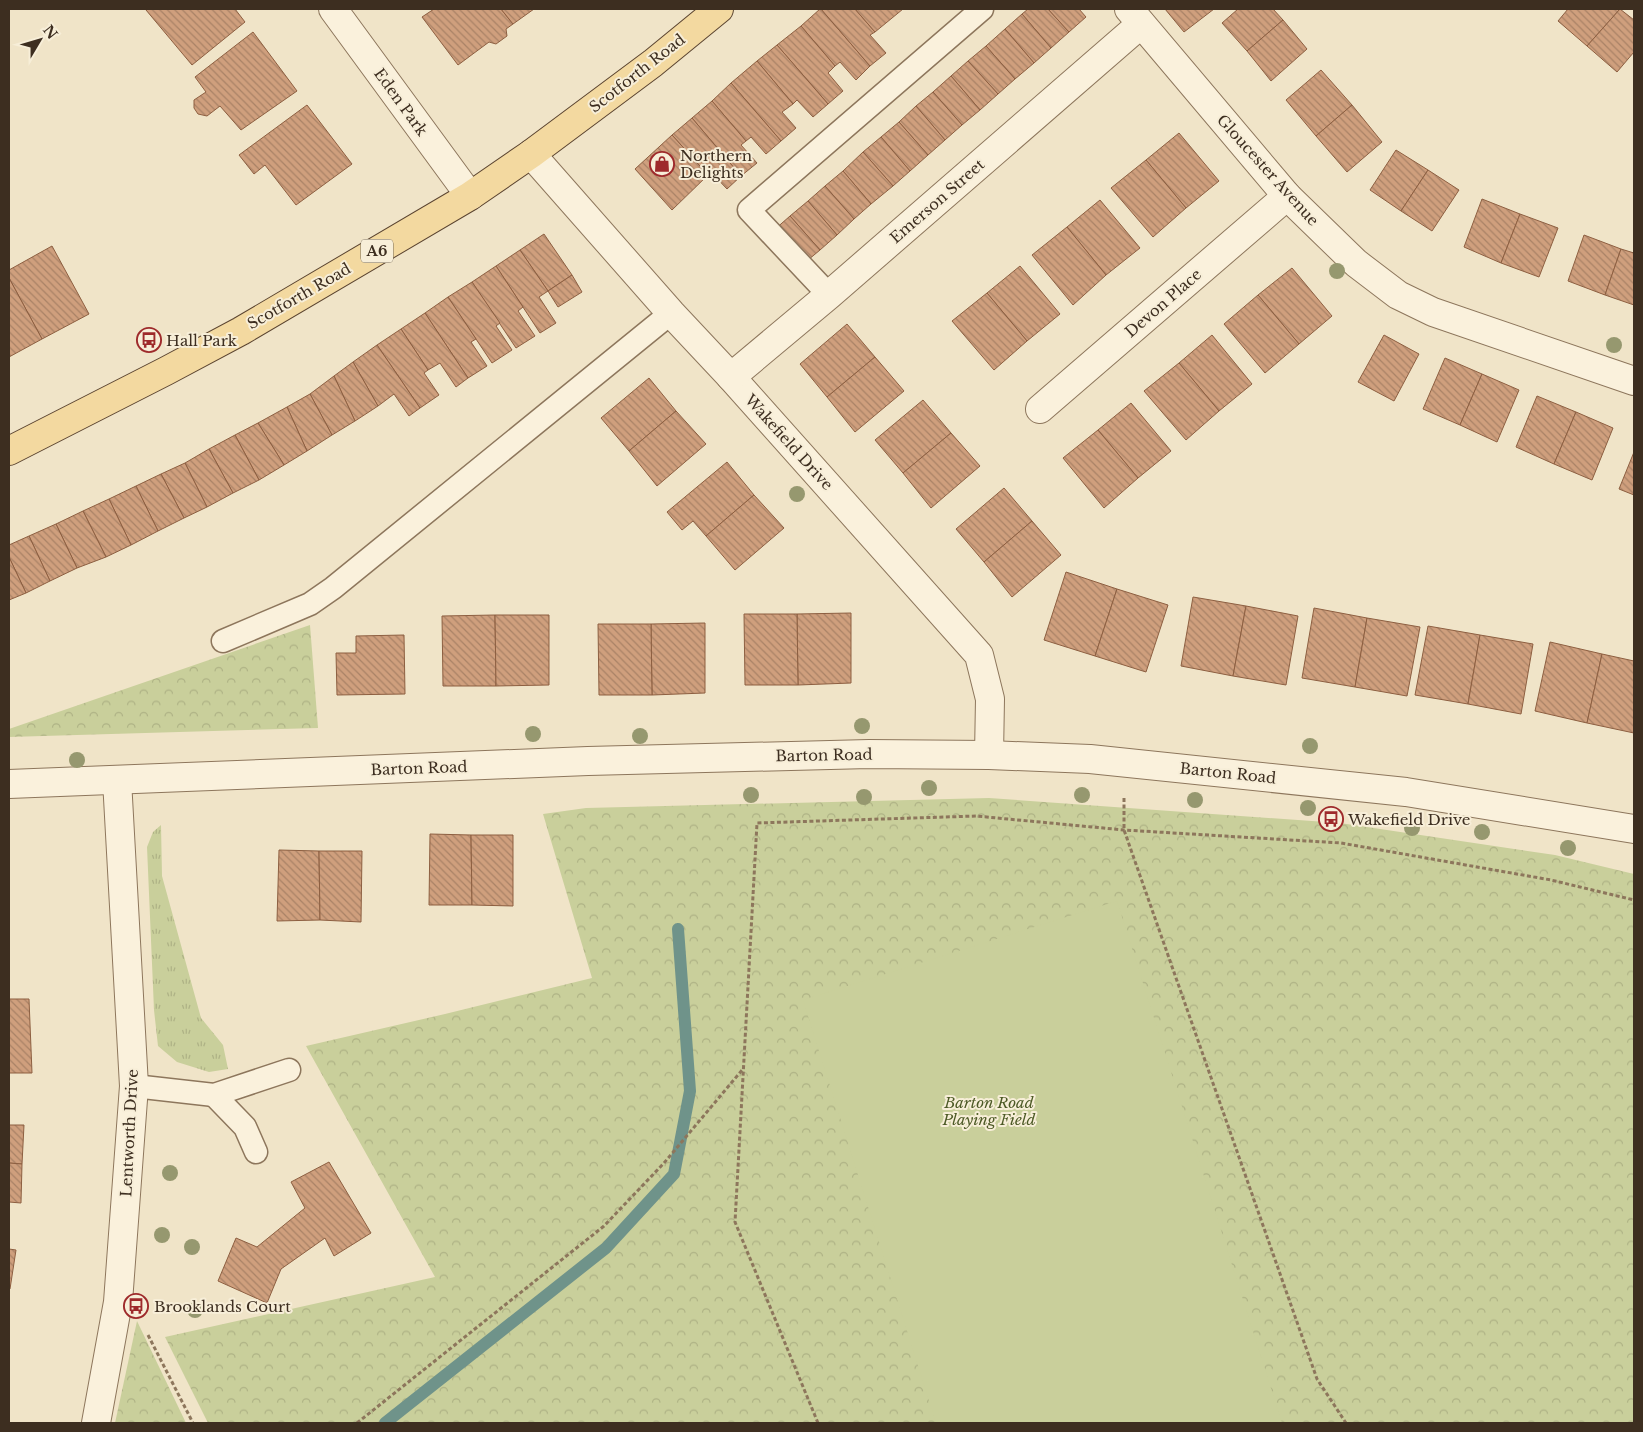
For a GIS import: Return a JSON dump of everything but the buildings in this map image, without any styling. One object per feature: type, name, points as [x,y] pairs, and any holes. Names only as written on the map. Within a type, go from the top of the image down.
[{"type":"main road","name":"Scotforth Road","points":[[9,451],[241,331],[470,196],[531,154],[653,62],[719,9]]},
{"type":"street","name":"Eden Park","points":[[333,9],[470,196]]},
{"type":"street","name":"Emerson Street","points":[[731,377],[829,295],[1135,16]]},
{"type":"street","name":"Gloucester Avenue","points":[[1135,16],[1287,196],[1356,264],[1398,294],[1434,312],[1634,381]]},
{"type":"street","name":"Wakefield Drive","points":[[531,154],[671,313],[731,377],[979,655],[990,699],[989,755]]},
{"type":"street","name":"Devon Place","points":[[1040,409],[1287,196]]},
{"type":"street","name":"Barton Road","points":[[9,784],[588,761],[860,754],[989,755],[1124,762],[1406,792],[1634,829]]},
{"type":"street","name":"Lentworth Drive","points":[[96,1423],[118,1302],[134,1086],[117,780]]},
{"type":"lane","points":[[829,295],[750,210],[982,9]]},
{"type":"lane","points":[[223,641],[310,604],[333,588],[671,313]]},
{"type":"lane","points":[[134,1086],[214,1095],[289,1070]]},
{"type":"lane","points":[[214,1095],[246,1127],[256,1152]]},
{"type":"path","points":[[1124,762],[1124,830],[1317,1379],[1346,1423]]},
{"type":"path","points":[[818,1423],[735,1222],[756,823],[976,816],[1124,830],[1341,843],[1550,880],[1634,900]]},
{"type":"path","points":[[357,1423],[604,1226],[664,1163],[743,1069]]},
{"type":"path","points":[[148,1335],[193,1423]]},
{"type":"green space","points":[[310,625],[318,728],[9,737],[9,729]]},
{"type":"green space","name":"Barton Road Playing Field","points":[[989,798],[1340,823],[1555,855],[1634,874],[1634,1423],[208,1423],[165,1337],[435,1277],[306,1046],[592,978],[543,814],[586,808]]},
{"type":"green space","points":[[161,825],[162,876],[201,1018],[223,1045],[228,1069],[209,1072],[177,1062],[158,1046],[154,1010],[147,847],[153,832]]},
{"type":"green space","points":[[1117,901],[1282,1423],[936,1423],[803,1000]]},
{"type":"green space","points":[[137,1321],[186,1423],[115,1423]]},
{"type":"waterway","points":[[385,1423],[606,1248],[674,1174],[690,1091],[678,929]]},
{"type":"place","name":"Northern Delights","points":[[662,164]]},
{"type":"place","name":"Hall Park","points":[[149,340]]},
{"type":"place","name":"Wakefield Drive","points":[[1331,819]]},
{"type":"place","name":"Brooklands Court","points":[[136,1306]]}]
